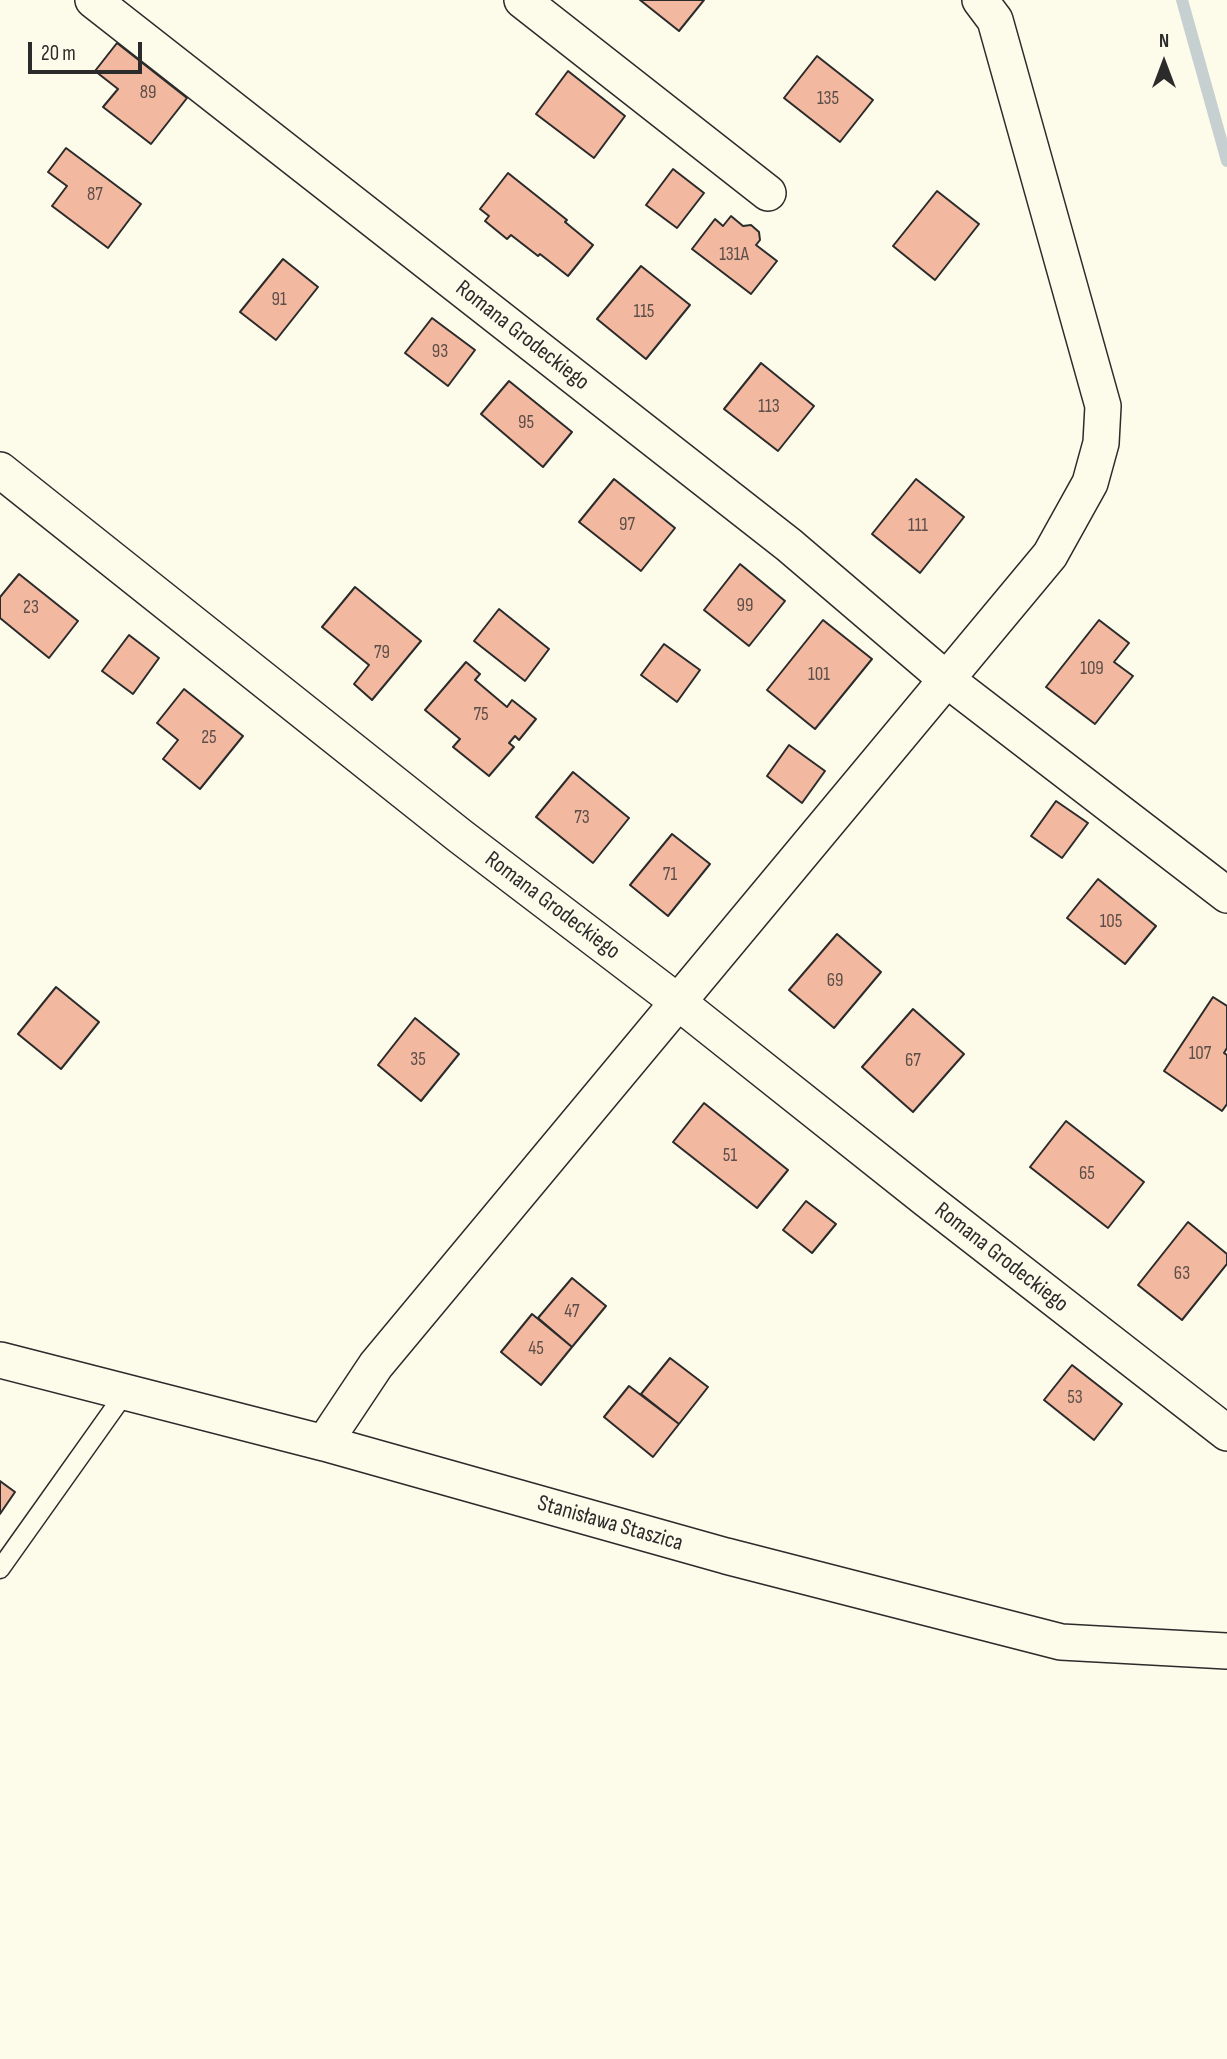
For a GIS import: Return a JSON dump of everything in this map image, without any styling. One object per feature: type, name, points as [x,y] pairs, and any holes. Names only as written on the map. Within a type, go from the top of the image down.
[{"type":"street","name":"Romana Grodeckiego","points":[[93,0],[789,545],[946,679],[1227,895]]},
{"type":"street","points":[[522,0],[768,193]]},
{"type":"street","points":[[324,1443],[376,1365],[1050,555],[1090,483],[1101,443],[1103,406],[995,20],[980,0]]},
{"type":"street","name":"Romana Grodeckiego","points":[[0,471],[460,836],[678,1002],[1227,1433]]},
{"type":"street","name":"Stanisława Staszica","points":[[0,1360],[324,1443],[726,1556],[1062,1642],[1227,1651]]},
{"type":"lane","points":[[0,1569],[124,1392]]},
{"type":"building","points":[[640,0],[704,0],[679,31]]},
{"type":"building","points":[[117,43],[187,98],[151,144],[103,107],[118,89],[95,71]]},
{"type":"building","points":[[817,56],[873,100],[840,142],[784,98]]},
{"type":"building","points":[[568,71],[625,116],[594,158],[536,114]]},
{"type":"building","points":[[66,148],[141,204],[108,248],[52,206],[67,186],[48,172]]},
{"type":"building","points":[[673,169],[704,193],[677,228],[646,205]]},
{"type":"building","points":[[508,173],[567,220],[565,222],[593,245],[568,276],[540,254],[538,256],[511,235],[507,239],[485,221],[489,216],[480,209]]},
{"type":"building","points":[[937,191],[979,224],[935,280],[893,246]]},
{"type":"building","points":[[731,216],[743,226],[751,225],[759,232],[760,240],[756,245],[777,261],[751,294],[692,249],[715,219],[723,226]]},
{"type":"building","points":[[283,259],[318,287],[276,340],[240,312]]},
{"type":"building","points":[[641,266],[690,305],[646,359],[597,319]]},
{"type":"building","points":[[432,318],[475,350],[448,386],[405,353]]},
{"type":"building","points":[[761,363],[814,406],[778,451],[724,409]]},
{"type":"building","points":[[509,381],[572,432],[543,467],[481,414]]},
{"type":"building","points":[[614,479],[675,528],[641,571],[579,522]]},
{"type":"building","points":[[916,479],[964,517],[920,573],[872,534]]},
{"type":"building","points":[[740,564],[785,601],[749,646],[704,610]]},
{"type":"building","points":[[19,574],[78,621],[49,658],[0,618],[0,597]]},
{"type":"building","points":[[355,587],[421,641],[372,700],[354,684],[369,665],[322,627]]},
{"type":"building","points":[[499,609],[549,649],[525,681],[474,641]]},
{"type":"building","points":[[823,620],[872,659],[815,729],[767,690]]},
{"type":"building","points":[[1099,620],[1129,643],[1114,662],[1133,676],[1095,724],[1046,687]]},
{"type":"building","points":[[129,635],[159,658],[133,694],[102,671]]},
{"type":"building","points":[[664,644],[700,670],[677,702],[641,675]]},
{"type":"building","points":[[466,662],[480,674],[475,680],[507,707],[512,700],[536,719],[519,740],[515,736],[509,743],[514,747],[489,776],[453,747],[460,739],[425,710]]},
{"type":"building","points":[[184,689],[243,736],[200,789],[163,759],[178,740],[157,723]]},
{"type":"building","points":[[789,745],[825,771],[802,803],[767,776]]},
{"type":"building","points":[[573,772],[629,818],[593,863],[536,817]]},
{"type":"building","points":[[1056,801],[1088,823],[1062,858],[1031,836]]},
{"type":"building","points":[[672,834],[710,864],[668,916],[630,885]]},
{"type":"building","points":[[1098,879],[1156,926],[1125,964],[1067,918]]},
{"type":"building","points":[[837,934],[881,972],[834,1028],[789,990]]},
{"type":"building","points":[[56,987],[99,1022],[61,1069],[18,1034]]},
{"type":"building","points":[[1213,997],[1227,1006],[1227,1048],[1224,1053],[1227,1055],[1227,1104],[1222,1111],[1164,1071]]},
{"type":"building","points":[[913,1009],[964,1054],[913,1112],[862,1067]]},
{"type":"building","points":[[415,1018],[459,1054],[421,1101],[378,1065]]},
{"type":"building","points":[[704,1103],[788,1170],[757,1208],[673,1142]]},
{"type":"building","points":[[1066,1121],[1144,1182],[1108,1228],[1030,1167]]},
{"type":"building","points":[[806,1201],[836,1224],[812,1253],[783,1230]]},
{"type":"building","points":[[1188,1222],[1227,1254],[1227,1264],[1182,1320],[1138,1285]]},
{"type":"building","points":[[572,1278],[606,1306],[572,1347],[538,1318]]},
{"type":"building","points":[[532,1314],[572,1347],[541,1385],[501,1352]]},
{"type":"building","points":[[670,1358],[708,1387],[679,1424],[641,1394]]},
{"type":"building","points":[[1072,1365],[1122,1404],[1094,1440],[1044,1400]]},
{"type":"building","points":[[629,1386],[679,1424],[653,1457],[604,1417]]},
{"type":"building","points":[[0,1481],[15,1492],[0,1514]]},
{"type":"waterway","points":[[1182,0],[1227,161]]}]
